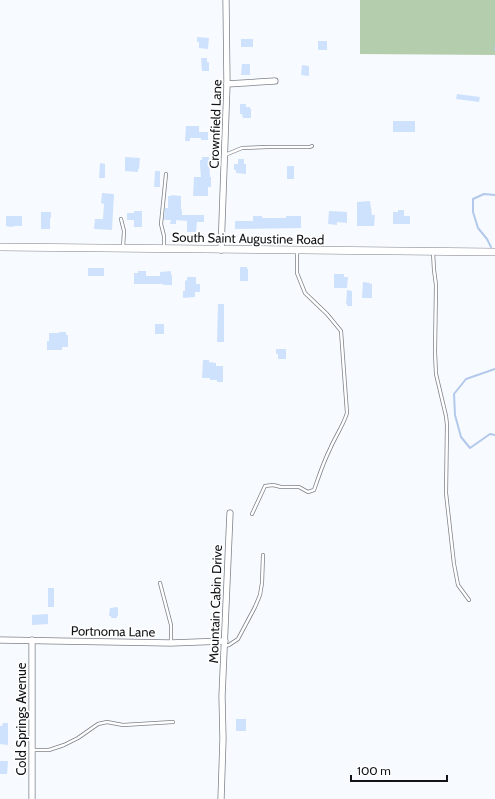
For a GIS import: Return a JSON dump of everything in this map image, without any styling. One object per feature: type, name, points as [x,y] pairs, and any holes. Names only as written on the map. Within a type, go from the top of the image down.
[{"type":"street","name":"Crownfield Lane","points":[[221,250],[227,84],[226,0]]},
{"type":"street","points":[[227,84],[276,81]]},
{"type":"street","name":"South Saint Augustine Road","points":[[0,247],[495,252]]},
{"type":"street","name":"Mountain Cabin Drive","points":[[221,799],[224,739],[222,696],[230,513]]},
{"type":"street","name":"Portnoma Lane","points":[[0,640],[224,644]]},
{"type":"street","name":"Cold Springs Avenue","points":[[32,640],[32,799]]},
{"type":"lane","points":[[225,155],[242,148],[312,146]]},
{"type":"lane","points":[[164,249],[164,236],[161,224],[166,174]]},
{"type":"lane","points":[[121,219],[124,231],[123,248]]},
{"type":"lane","points":[[252,514],[265,486],[273,485],[281,487],[299,487],[308,492],[314,490],[325,459],[347,413],[341,331],[327,314],[305,293],[297,273],[297,250]]},
{"type":"lane","points":[[433,252],[436,285],[436,374],[447,425],[446,493],[454,564],[458,585],[468,600]]},
{"type":"lane","points":[[224,644],[229,645],[238,639],[256,607],[262,583],[263,555]]},
{"type":"lane","points":[[160,583],[171,625],[171,643]]},
{"type":"lane","points":[[32,750],[49,750],[64,745],[78,738],[98,724],[107,722],[123,725],[173,722]]},
{"type":"green space","points":[[360,0],[495,0],[495,55],[360,54]]},
{"type":"building","points":[[197,37],[209,38],[208,49],[199,48]]},
{"type":"building","points":[[241,39],[253,39],[253,47],[241,47]]},
{"type":"building","points":[[318,41],[327,41],[327,50],[318,50]]},
{"type":"building","points":[[201,58],[207,58],[207,62],[209,62],[209,71],[202,71]]},
{"type":"building","points":[[242,64],[250,64],[250,75],[241,75]]},
{"type":"building","points":[[302,65],[309,66],[309,76],[301,75]]},
{"type":"building","points":[[457,94],[480,97],[479,102],[456,99]]},
{"type":"building","points":[[240,104],[246,104],[246,107],[250,107],[251,118],[243,118],[242,114],[240,114]]},
{"type":"building","points":[[393,121],[415,121],[415,132],[393,132]]},
{"type":"building","points":[[186,126],[199,126],[199,132],[208,132],[208,140],[201,140],[201,138],[190,138],[190,141],[185,141]]},
{"type":"building","points":[[125,157],[140,158],[138,172],[125,171]]},
{"type":"building","points":[[202,157],[209,157],[211,187],[208,187],[208,196],[193,196],[194,177],[201,177],[200,160],[202,160]]},
{"type":"building","points":[[238,159],[244,159],[244,164],[246,164],[246,174],[236,173],[236,170],[234,170],[234,164],[238,164]]},
{"type":"building","points":[[100,163],[105,164],[105,178],[99,178]]},
{"type":"building","points":[[287,166],[294,166],[294,179],[287,179]]},
{"type":"building","points":[[155,171],[160,171],[160,187],[154,187]]},
{"type":"building","points":[[102,193],[114,194],[112,230],[94,229],[95,219],[103,219],[104,204],[101,203]]},
{"type":"building","points":[[168,196],[181,196],[182,215],[204,215],[204,222],[197,222],[196,232],[187,232],[187,221],[176,220],[176,224],[170,224],[171,220],[164,220],[165,208],[168,208]]},
{"type":"building","points":[[370,201],[372,215],[375,215],[374,226],[357,226],[357,202]]},
{"type":"building","points":[[398,210],[404,210],[404,216],[410,216],[410,224],[393,224],[393,212],[398,212]]},
{"type":"building","points":[[134,211],[142,211],[142,227],[134,227],[134,220],[127,220],[127,213],[134,213]]},
{"type":"building","points":[[329,211],[347,212],[347,223],[337,222],[337,225],[328,224]]},
{"type":"building","points":[[41,212],[51,212],[50,229],[41,229]]},
{"type":"building","points":[[6,216],[22,216],[22,226],[6,226]]},
{"type":"building","points":[[253,216],[262,216],[262,218],[286,218],[286,216],[301,216],[301,228],[235,229],[235,221],[253,221]]},
{"type":"building","points":[[240,267],[247,267],[248,281],[240,281]]},
{"type":"building","points":[[88,268],[104,268],[104,276],[88,276]]},
{"type":"building","points":[[138,271],[146,271],[146,276],[160,276],[160,272],[171,271],[172,285],[134,284],[134,273],[138,273]]},
{"type":"building","points":[[334,274],[344,274],[344,277],[348,277],[347,288],[334,288]]},
{"type":"building","points":[[187,277],[196,277],[196,284],[200,284],[200,292],[195,292],[195,297],[183,298],[183,291],[185,291],[185,282]]},
{"type":"building","points":[[363,282],[372,284],[372,298],[362,298]]},
{"type":"building","points":[[347,290],[352,291],[352,306],[347,306],[346,304]]},
{"type":"building","points":[[218,304],[224,304],[224,342],[217,342]]},
{"type":"building","points":[[155,324],[164,324],[164,334],[155,334]]},
{"type":"building","points":[[66,332],[66,335],[68,335],[68,347],[62,347],[62,350],[47,350],[49,333]]},
{"type":"building","points":[[276,349],[286,349],[286,359],[278,359]]},
{"type":"building","points":[[203,360],[209,360],[209,362],[216,363],[216,366],[223,366],[223,382],[210,380],[210,378],[202,378]]},
{"type":"building","points":[[48,588],[54,588],[54,607],[48,607]]},
{"type":"building","points":[[117,607],[117,618],[111,618],[111,616],[109,616],[110,608]]},
{"type":"building","points":[[48,614],[48,624],[32,625],[32,615]]},
{"type":"building","points":[[236,719],[246,719],[246,731],[236,731]]},
{"type":"building","points":[[3,723],[8,723],[8,745],[0,744],[0,726],[2,726]]},
{"type":"building","points":[[0,761],[8,761],[7,774],[0,774]]},
{"type":"waterway","points":[[491,247],[487,239],[478,228],[473,212],[473,199],[484,194],[495,195]]},
{"type":"waterway","points":[[495,369],[466,379],[454,394],[455,415],[461,437],[470,448],[490,434],[495,435]]}]
